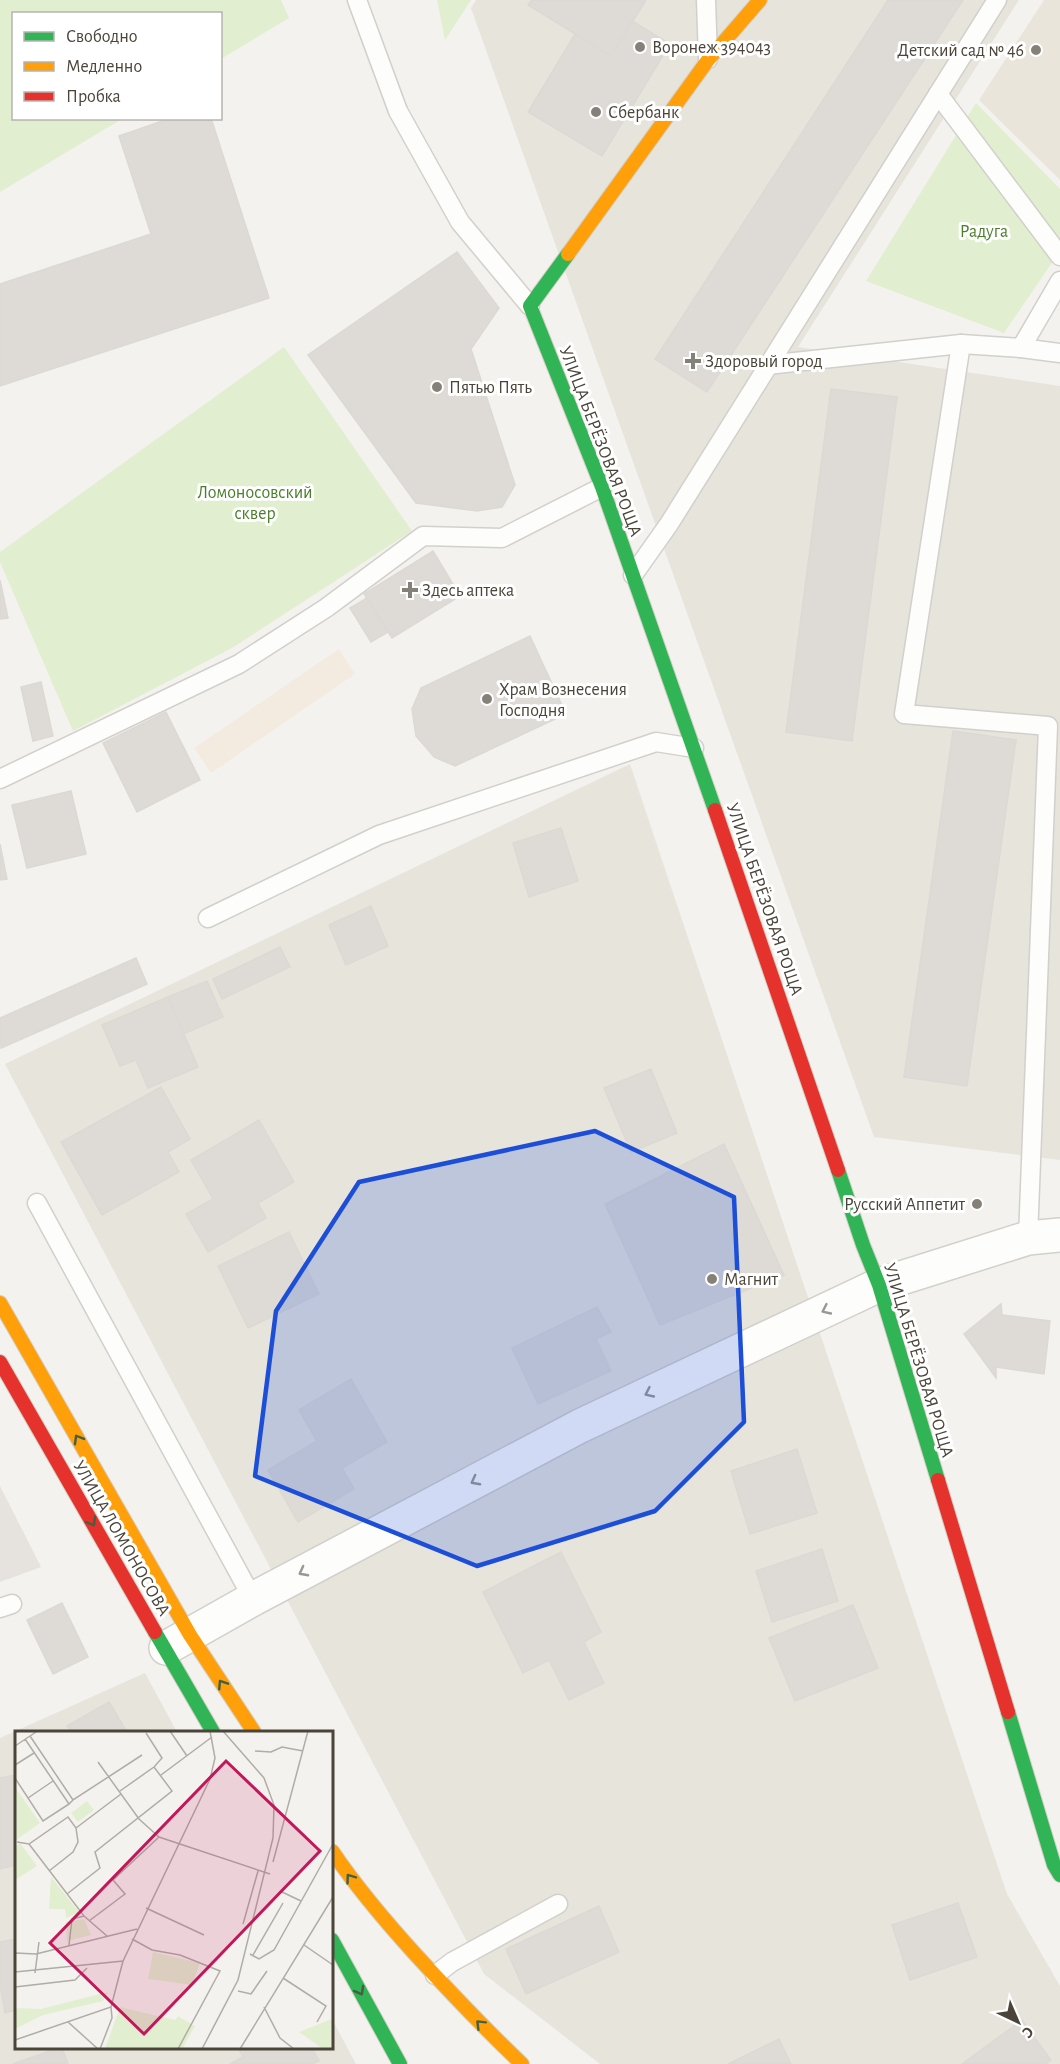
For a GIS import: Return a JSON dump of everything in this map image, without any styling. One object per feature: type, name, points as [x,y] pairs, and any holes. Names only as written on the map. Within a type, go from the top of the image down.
[{"type":"street","points":[[530,306],[708,60],[760,0]]},
{"type":"street","name":"УЛИЦА БЕРЁЗОВАЯ РОЩА","points":[[530,306],[602,487],[694,748],[855,1222],[879,1285],[1054,1864],[1060,1875]]},
{"type":"street","points":[[253,1731],[178,1642],[253,1599],[580,1426],[879,1285],[1044,1237]]},
{"type":"street","name":"УЛИЦА ЛОМОНОСОВА","points":[[0,1303],[178,1642],[213,1731]]},
{"type":"street","name":"УЛИЦА ЛОМОНОСОВА","points":[[0,1362],[178,1642]]},
{"type":"street","points":[[333,1853],[351,1881],[435,1975],[477,2021],[522,2064]]},
{"type":"street","points":[[333,1942],[400,2064]]},
{"type":"lane","points":[[357,0],[398,111],[460,222],[530,306]]},
{"type":"lane","points":[[706,0],[708,60]]},
{"type":"lane","points":[[633,574],[669,524],[997,0]]},
{"type":"lane","points":[[938,94],[1060,256]]},
{"type":"lane","points":[[1021,348],[1060,281]]},
{"type":"lane","points":[[767,365],[960,344],[1060,353]]},
{"type":"lane","points":[[960,344],[903,714],[1048,726],[1044,1237]]},
{"type":"lane","points":[[0,779],[239,664],[326,608],[423,536],[502,538],[602,487]]},
{"type":"lane","points":[[208,918],[379,835],[656,742],[694,748]]},
{"type":"lane","points":[[37,1203],[253,1599]]},
{"type":"lane","points":[[435,1975],[452,1962],[558,1904]]},
{"type":"highlighted area","points":[[595,1131],[734,1197],[744,1422],[655,1511],[477,1566],[255,1476],[276,1311],[359,1182]]},
{"type":"shaded area","points":[[476,0],[1019,0],[798,347],[1060,386],[1060,1160],[874,1137],[471,8]]},
{"type":"shaded area","name":"Детский сад № 46","points":[[1044,0],[1060,0],[1060,180],[979,100]]},
{"type":"shaded area","points":[[339,649],[355,674],[211,773],[194,748]]},
{"type":"shaded area","points":[[630,764],[1007,1894],[1060,1986],[1060,2064],[600,2064],[484,1974],[5,1064]]},
{"type":"shaded area","points":[[0,1486],[41,1567],[0,1582]]},
{"type":"shaded area","points":[[145,1673],[176,1731],[16,1731]]},
{"type":"shaded area","points":[[15,1731],[15,2049],[333,2049],[333,2021],[356,2064],[0,2064],[0,1738]]},
{"type":"green space","points":[[0,0],[281,0],[289,18],[222,58],[222,12],[12,12],[12,120],[120,120],[0,192]]},
{"type":"green space","points":[[437,0],[471,0],[445,40]]},
{"type":"green space","name":"Радуга","points":[[976,103],[1060,189],[1060,251],[1004,333],[866,281]]},
{"type":"green space","name":"Ломоносовский сквер","points":[[284,347],[412,531],[232,648],[73,731],[0,562],[0,552]]},
{"type":"building","points":[[532,0],[646,0],[611,56],[528,5]]},
{"type":"building","points":[[888,0],[963,0],[707,392],[655,359]]},
{"type":"building","points":[[632,21],[670,44],[602,156],[528,112],[575,34],[611,56]]},
{"type":"building","points":[[165,120],[212,120],[269,298],[0,386],[0,284],[151,234],[119,136]]},
{"type":"building","points":[[457,252],[499,308],[471,349],[515,485],[502,507],[477,511],[416,503],[308,355]]},
{"type":"building","points":[[831,389],[897,397],[852,741],[786,732]]},
{"type":"building","points":[[433,551],[460,596],[392,638],[364,594]]},
{"type":"building","points":[[0,580],[8,618],[0,619]]},
{"type":"building","points":[[367,598],[388,632],[371,642],[350,608]]},
{"type":"building","name":"Храм Вознесения Господня","points":[[530,636],[566,714],[455,766],[434,757],[416,736],[412,709],[421,688]]},
{"type":"building","points":[[41,682],[53,736],[33,741],[21,687]]},
{"type":"building","points":[[166,712],[200,780],[137,812],[103,743]]},
{"type":"building","points":[[953,731],[1016,740],[967,1086],[904,1077]]},
{"type":"building","points":[[71,791],[86,854],[27,868],[12,805]]},
{"type":"building","points":[[561,828],[578,881],[529,897],[513,843]]},
{"type":"building","points":[[0,844],[7,879],[0,880]]},
{"type":"building","points":[[371,906],[388,946],[346,965],[329,925]]},
{"type":"building","points":[[280,947],[290,967],[222,999],[213,979]]},
{"type":"building","points":[[136,958],[147,984],[1,1048],[0,1018]]},
{"type":"building","points":[[207,981],[223,1017],[183,1034],[168,997]]},
{"type":"building","points":[[168,997],[198,1067],[148,1088],[136,1060],[120,1066],[102,1025]]},
{"type":"building","points":[[651,1069],[677,1133],[631,1152],[604,1088]]},
{"type":"building","points":[[161,1087],[190,1139],[168,1152],[179,1172],[102,1215],[61,1142]]},
{"type":"building","points":[[259,1120],[294,1182],[258,1203],[266,1218],[208,1252],[186,1214],[213,1199],[191,1160]]},
{"type":"building","points":[[724,1144],[784,1275],[660,1325],[605,1204]]},
{"type":"building","points":[[289,1232],[319,1294],[248,1328],[218,1266]]},
{"type":"building","points":[[1001,1304],[1002,1315],[1050,1321],[1044,1374],[996,1367],[996,1378],[964,1334]]},
{"type":"building","points":[[597,1307],[611,1332],[596,1339],[611,1371],[538,1404],[512,1348]]},
{"type":"building","points":[[351,1379],[387,1442],[342,1468],[354,1489],[298,1522],[268,1470],[317,1441],[299,1410]]},
{"type":"building","points":[[797,1449],[817,1513],[750,1534],[731,1471]]},
{"type":"building","points":[[822,1549],[838,1601],[772,1622],[756,1571]]},
{"type":"building","points":[[561,1552],[601,1632],[584,1642],[604,1683],[569,1700],[549,1660],[523,1673],[483,1592]]},
{"type":"building","points":[[62,1603],[88,1657],[53,1674],[27,1620]]},
{"type":"building","points":[[853,1605],[878,1668],[795,1701],[769,1638]]},
{"type":"building","points":[[109,1702],[126,1731],[70,1731],[67,1726]]},
{"type":"building","points":[[15,1775],[15,1865],[0,1869],[0,1778]]},
{"type":"building","points":[[958,1903],[977,1957],[910,1980],[892,1925]]},
{"type":"building","points":[[599,1906],[619,1952],[526,1994],[506,1949]]},
{"type":"building","points":[[15,1939],[15,2010],[5,2013],[0,1984],[0,1942]]},
{"type":"building","points":[[1022,2020],[1051,2060],[1046,2064],[962,2064]]},
{"type":"building","points":[[779,2039],[791,2064],[728,2064]]},
{"type":"building","points":[[55,2049],[62,2049],[68,2064],[13,2064]]},
{"type":"building","points":[[239,2049],[313,2049],[319,2061],[312,2064],[230,2064],[243,2057]]},
{"type":"traffic: fast","points":[[568,254],[530,306],[602,487],[715,810]]},
{"type":"traffic: fast","points":[[838,1170],[879,1285],[938,1480]]},
{"type":"traffic: fast","points":[[155,1632],[212,1731]]},
{"type":"traffic: fast","points":[[1008,1712],[1054,1865],[1060,1875]]},
{"type":"traffic: fast","points":[[333,1942],[400,2064]]},
{"type":"traffic: slow","points":[[568,254],[708,60],[760,0]]},
{"type":"traffic: slow","points":[[0,1303],[190,1635],[253,1731]]},
{"type":"traffic: slow","points":[[333,1852],[405,1943],[522,2064]]},
{"type":"traffic: jam","points":[[715,810],[838,1170]]},
{"type":"traffic: jam","points":[[0,1362],[155,1632]]},
{"type":"traffic: jam","points":[[938,1480],[1008,1712]]},
{"type":"place","name":"Воронеж 394043","points":[[640,47]]},
{"type":"place","name":"Детский сад № 46","points":[[1036,50]]},
{"type":"place","name":"Сбербанк","points":[[596,112]]},
{"type":"place","name":"Здоровый город","points":[[693,361]]},
{"type":"place","name":"Пятью Пять","points":[[437,387]]},
{"type":"place","name":"Здесь аптека","points":[[410,590]]},
{"type":"place","name":"Храм Вознесения Господня","points":[[487,699]]},
{"type":"place","name":"Русский Аппетит","points":[[977,1204]]},
{"type":"place","name":"Магнит","points":[[712,1279]]}]
